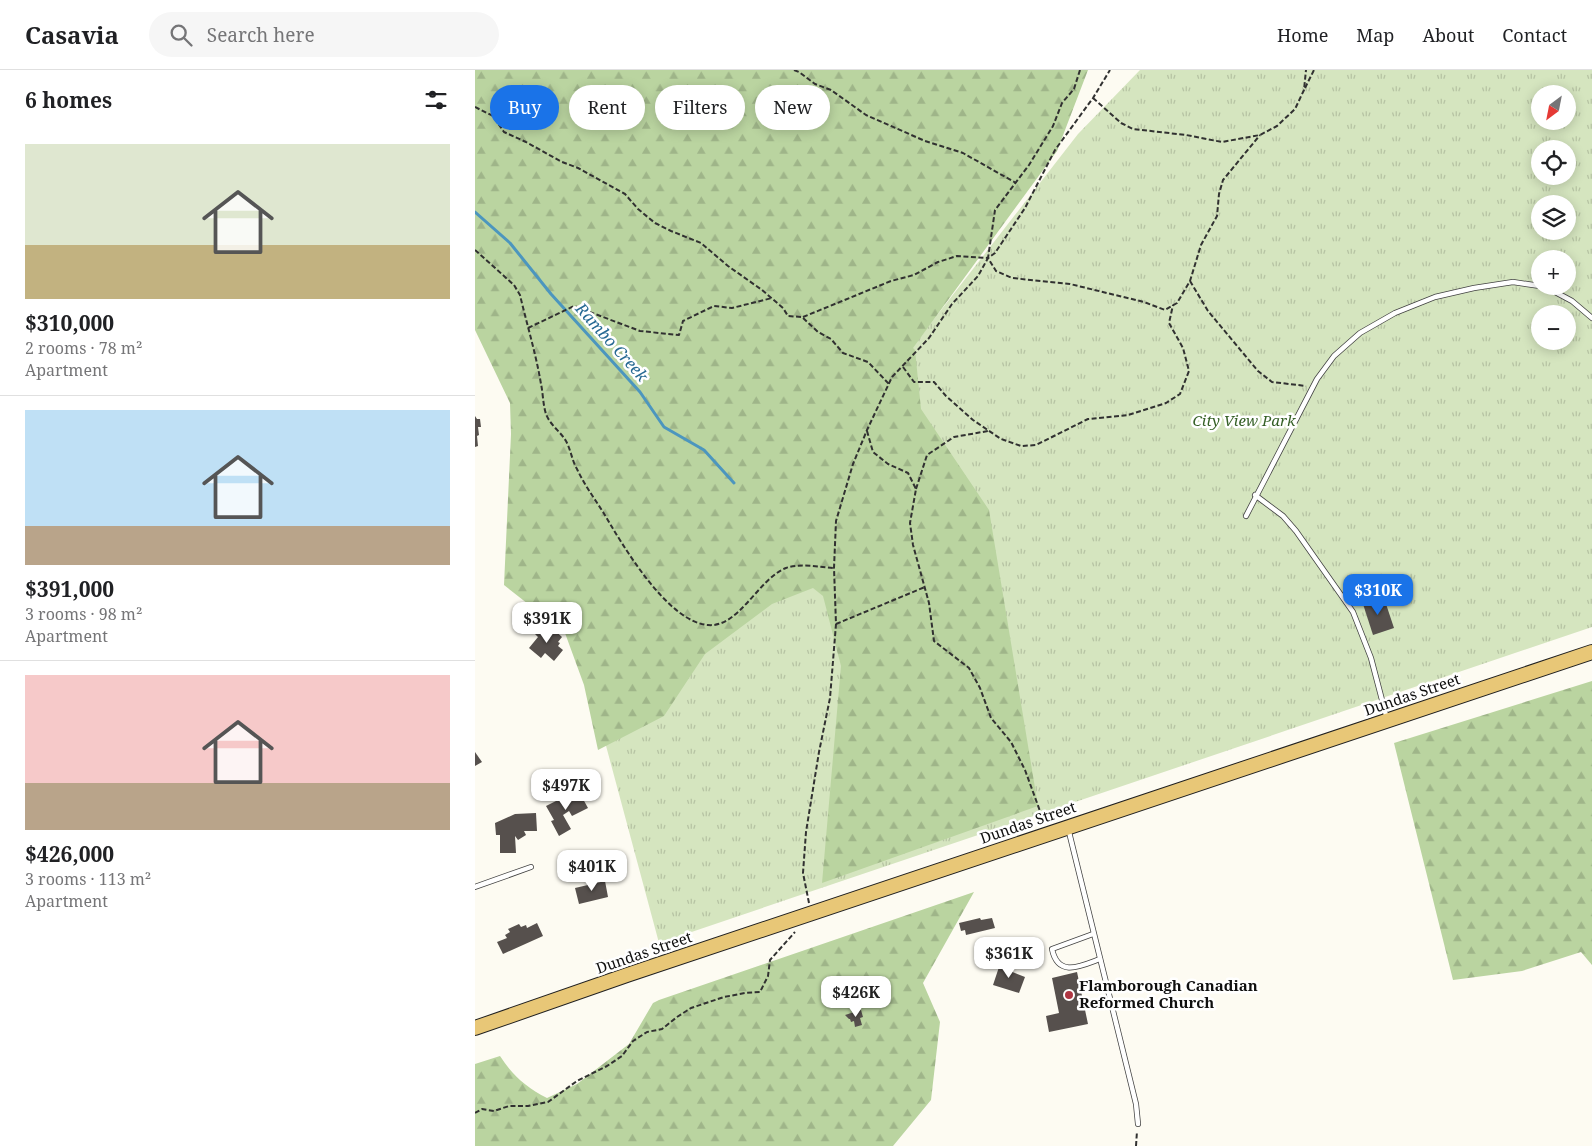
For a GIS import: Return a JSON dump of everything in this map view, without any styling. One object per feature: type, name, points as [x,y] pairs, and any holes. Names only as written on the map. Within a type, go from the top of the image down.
[{"type":"main road","name":"Dundas Street","points":[[475,1028],[627,975],[1592,652]]},
{"type":"lane","points":[[1246,516],[1255,495],[1313,386],[1334,356],[1360,333],[1395,313],[1435,296],[1513,282],[1531,284]]},
{"type":"lane","points":[[1560,295],[1572,301],[1592,318]]},
{"type":"lane","points":[[1255,495],[1283,516],[1297,532],[1353,612],[1371,658],[1387,720]]},
{"type":"lane","points":[[1068,827],[1136,1104],[1138,1124]]},
{"type":"lane","points":[[475,886],[531,867]]},
{"type":"lane","points":[[1093,934],[1052,949],[1054,957],[1065,967],[1073,968],[1100,959]]},
{"type":"path","points":[[793,70],[799,72],[815,84],[831,90],[866,115],[925,141],[963,153],[1015,183]]},
{"type":"path","points":[[1080,70],[1074,89],[1062,103],[1053,126],[1029,165],[995,210],[989,258],[996,271],[1012,278],[1070,284],[1144,302],[1165,310],[1177,303],[1190,281],[1201,245],[1217,216],[1219,194],[1223,180],[1260,135]]},
{"type":"path","points":[[811,914],[803,873],[806,832],[830,698],[836,624],[834,568],[836,521],[853,464],[892,377],[929,338],[952,304],[978,276],[989,258],[995,253],[1025,208],[1055,150],[1093,98],[1110,70]]},
{"type":"path","points":[[1304,90],[1305,70]]},
{"type":"path","points":[[1093,98],[1121,123],[1133,129],[1186,135],[1222,142],[1260,135],[1277,126],[1295,109],[1315,70]]},
{"type":"path","points":[[475,107],[493,116],[504,132],[562,162],[578,168],[625,194],[638,209],[655,223],[701,243],[772,298],[783,308],[788,316],[803,317],[891,281],[914,275],[937,262],[957,256],[989,258]]},
{"type":"path","points":[[475,250],[514,285],[520,295],[542,384],[546,413],[553,426],[566,441],[576,468],[637,568],[669,603],[694,621],[707,625],[719,625],[733,617],[759,589],[783,569],[795,566],[834,568]]},
{"type":"path","points":[[1190,281],[1208,310],[1258,371],[1272,382],[1313,386]]},
{"type":"path","points":[[528,328],[574,306],[640,331],[679,335],[683,321],[714,306],[732,308],[772,298]]},
{"type":"path","points":[[903,367],[914,382],[934,382],[973,420],[988,431],[1011,444],[1021,446],[1036,445],[1089,419],[1128,414],[1166,404],[1180,394],[1189,371],[1183,348],[1169,323],[1173,305]]},
{"type":"path","points":[[803,317],[818,332],[831,339],[843,353],[868,362],[889,384]]},
{"type":"path","points":[[867,430],[873,452],[888,464],[908,474],[916,489]]},
{"type":"path","points":[[988,431],[954,437],[927,455],[916,489],[910,523],[913,545],[929,603],[934,641],[969,668],[981,688],[991,718],[1011,742],[1025,770],[1049,834]]},
{"type":"path","points":[[836,624],[925,587]]},
{"type":"path","points":[[475,1113],[482,1109],[494,1111],[509,1106],[528,1106],[548,1102],[577,1081],[622,1056],[633,1041],[647,1032],[662,1028],[691,1008],[745,993],[761,992],[768,976],[770,960],[798,928]]},
{"type":"path","points":[[1135,1146],[1138,1124]]},
{"type":"green space","points":[[475,70],[1088,70],[1057,151],[913,348],[915,350],[921,409],[989,510],[1038,806],[822,883],[841,666],[823,596],[813,588],[772,604],[705,654],[664,716],[598,750],[584,685],[565,633],[504,585],[511,434],[510,403],[475,330]]},
{"type":"green space","name":"City View Park","points":[[1140,70],[1592,70],[1592,627],[659,943],[605,742],[1078,134]]},
{"type":"green space","points":[[1592,681],[1592,965],[1581,952],[1522,971],[1453,980],[1394,743]]},
{"type":"green space","points":[[974,892],[923,983],[940,1022],[931,1100],[893,1146],[475,1146],[475,1064],[500,1056],[521,1080],[547,1098],[577,1084],[629,1044],[653,1003],[659,1000]]},
{"type":"building","points":[[475,416],[477,419],[480,419],[481,427],[478,427],[478,446],[475,447]]},
{"type":"building","points":[[1384,598],[1394,628],[1373,635],[1363,604]]},
{"type":"building","points":[[550,626],[562,637],[558,642],[560,643],[558,646],[563,650],[554,661],[545,653],[541,658],[529,648],[538,637],[535,634],[541,627],[546,631]]},
{"type":"building","points":[[475,752],[482,762],[475,766]]},
{"type":"building","points":[[578,790],[588,808],[572,816],[569,811],[563,815],[571,829],[559,836],[551,821],[554,820],[546,806]]},
{"type":"building","points":[[536,813],[537,831],[524,831],[526,835],[518,840],[515,836],[516,853],[500,853],[500,835],[496,835],[495,823],[515,814]]},
{"type":"building","points":[[605,881],[608,897],[579,904],[575,888]]},
{"type":"building","points":[[980,918],[981,920],[992,918],[995,928],[966,935],[965,930],[961,931],[959,923]]},
{"type":"building","points":[[537,923],[543,936],[503,954],[497,942],[507,938],[505,935],[510,932],[508,929],[519,924],[521,927],[526,925],[527,928]]},
{"type":"building","points":[[1000,964],[1011,967],[1010,971],[1025,977],[1019,993],[993,985]]},
{"type":"building","name":"Flamborough Canadian Reformed Church","points":[[1077,972],[1088,1024],[1049,1032],[1046,1016],[1059,1013],[1052,978]]},
{"type":"building","points":[[863,976],[867,994],[857,996],[858,999],[852,1000],[852,996],[844,998],[842,984],[849,982],[848,979]]},
{"type":"building","points":[[861,1010],[863,1017],[860,1018],[862,1025],[855,1027],[854,1021],[851,1022],[845,1015]]},
{"type":"waterway","name":"Rambo Creek","points":[[475,212],[510,243],[551,294],[640,392],[664,427],[704,450],[734,483]]},
{"type":"place","name":"Flamborough Canadian Reformed Church","points":[[1069,995]]}]
